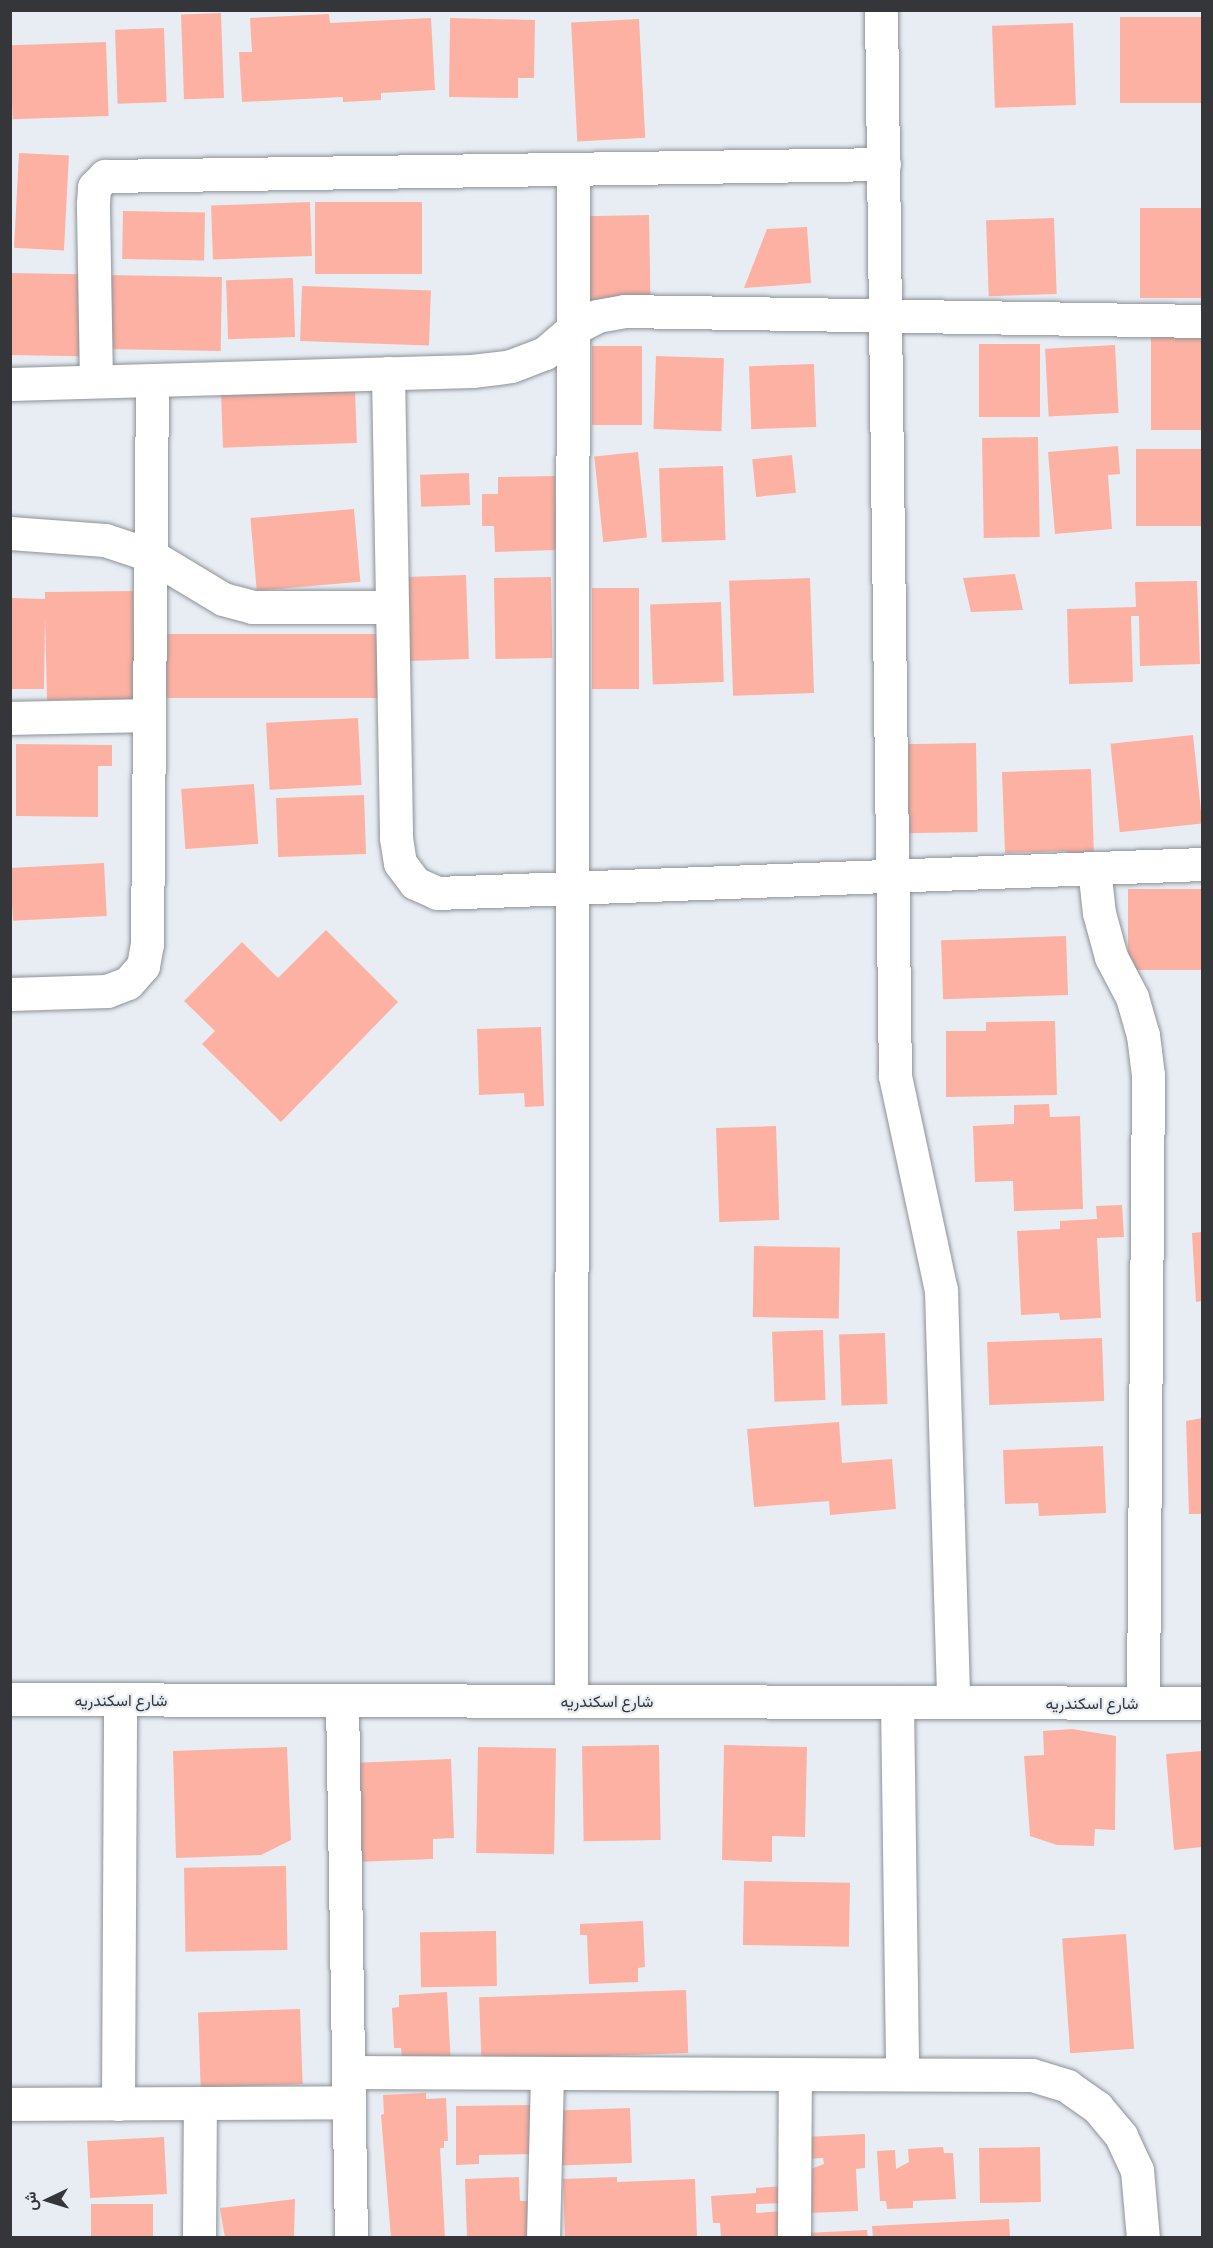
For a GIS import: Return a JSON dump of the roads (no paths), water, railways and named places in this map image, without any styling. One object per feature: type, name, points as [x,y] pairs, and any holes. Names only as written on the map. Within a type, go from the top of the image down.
[{"type":"street","points":[[881,10],[895,1076],[941,1290],[953,1702]]},
{"type":"street","points":[[96,381],[93,203],[94,187],[105,176],[573,172],[884,164]]},
{"type":"street","points":[[571,1701],[573,172]]},
{"type":"street","points":[[10,384],[388,373],[511,366],[544,353],[573,329],[597,316],[624,311],[1203,321]]},
{"type":"street","points":[[388,373],[396,838],[400,863],[415,883],[437,893],[1203,864]]},
{"type":"street","points":[[10,994],[107,991],[128,983],[143,966],[147,944],[147,715],[152,380]]},
{"type":"street","points":[[10,533],[105,540],[150,555],[223,599],[252,607],[391,607]]},
{"type":"street","points":[[10,718],[147,715]]},
{"type":"street","points":[[1094,868],[1099,913],[1111,957],[1132,997],[1143,1035],[1148,1075],[1143,1703]]},
{"type":"street","name":"شارع اسكندريه","points":[[10,1699],[1203,1703]]},
{"type":"street","points":[[118,2104],[120,1700]]},
{"type":"street","points":[[342,1700],[351,2238]]},
{"type":"street","points":[[897,1702],[902,2073]]},
{"type":"street","points":[[10,2104],[200,2103],[349,2087],[547,2073],[1032,2074],[1067,2086],[1097,2108],[1121,2136],[1137,2170],[1143,2238]]},
{"type":"street","points":[[543,2238],[547,2073]]},
{"type":"street","points":[[794,2238],[795,2074]]},
{"type":"street","points":[[199,2238],[200,2103]]}]
